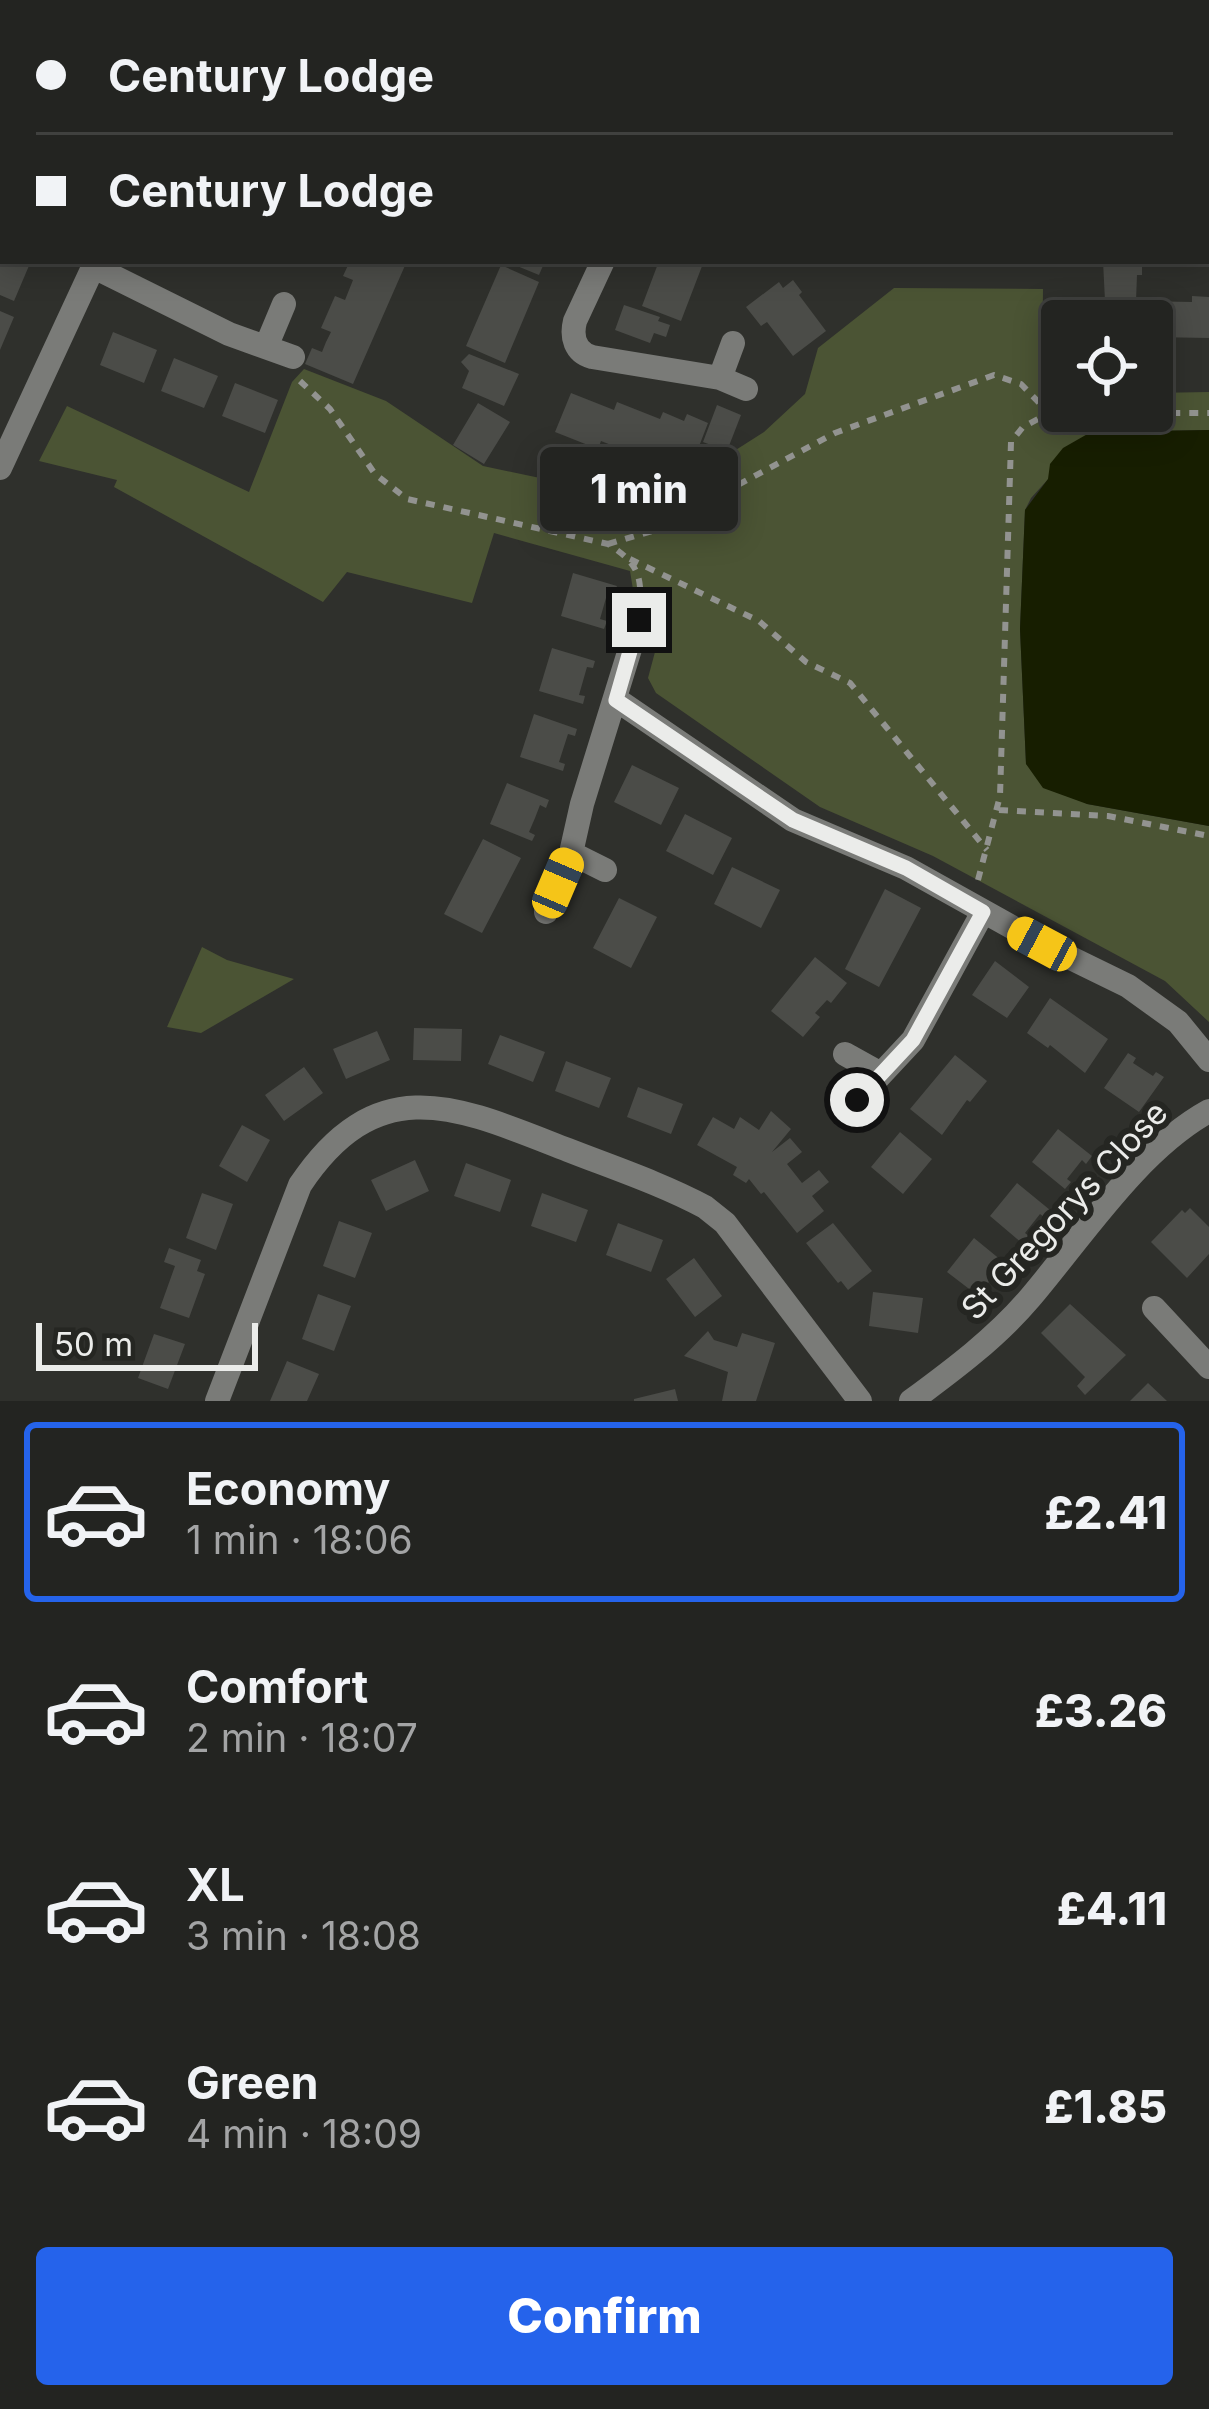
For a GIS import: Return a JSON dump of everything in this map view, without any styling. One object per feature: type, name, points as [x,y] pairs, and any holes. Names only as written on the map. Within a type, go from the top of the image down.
[{"type":"street","points":[[0,468],[95,264],[229,334],[293,357]]},
{"type":"street","points":[[602,264],[574,321],[572,332],[579,349],[592,357],[720,378],[746,389]]},
{"type":"street","points":[[266,347],[284,304]]},
{"type":"street","points":[[720,378],[733,343]]},
{"type":"street","points":[[546,912],[571,853],[639,620]]},
{"type":"street","points":[[616,700],[793,820],[906,868],[1156,1004],[1178,1022],[1209,1060]]},
{"type":"street","points":[[571,853],[605,870]]},
{"type":"street","points":[[857,1100],[913,1040],[932,1010],[974,907]]},
{"type":"street","points":[[845,1054],[881,1074]]},
{"type":"street","points":[[218,1401],[300,1185],[318,1158],[362,1122],[419,1106],[478,1115],[705,1208],[724,1222],[860,1401]]},
{"type":"street","name":"St Gregorys Close","points":[[911,1401],[989,1340],[1146,1163],[1209,1111]]},
{"type":"street","points":[[1154,1308],[1209,1367]]},
{"type":"path","points":[[293,357],[292,374],[330,409],[375,474],[407,499],[608,544],[759,621],[806,662],[850,683],[987,850]]},
{"type":"path","points":[[608,544],[652,531],[835,434],[994,375],[1021,384],[1041,404]]},
{"type":"path","points":[[1173,413],[1209,413]]},
{"type":"path","points":[[974,907],[997,810],[1007,647],[1011,442],[1023,427],[1041,417]]},
{"type":"path","points":[[630,559],[641,583],[639,620]]},
{"type":"path","points":[[997,810],[1108,816],[1209,836]]},
{"type":"shaded area","points":[[894,288],[1043,289],[1041,432],[1091,432],[1025,510],[1020,629],[1026,764],[1087,804],[1209,826],[1209,1022],[1165,981],[933,856],[820,807],[656,693],[648,678],[666,611],[635,602],[630,571],[494,533],[472,603],[347,572],[323,602],[114,487],[117,480],[39,461],[67,406],[249,492],[292,382],[304,369],[386,401],[483,466],[654,502],[764,432],[805,394],[818,348]]},
{"type":"shaded area","points":[[1209,392],[1209,430],[1173,431],[1173,393]]},
{"type":"shaded area","points":[[1209,430],[1209,826],[1087,804],[1043,788],[1026,764],[1020,629],[1025,510],[1063,448],[1091,432]]},
{"type":"shaded area","points":[[202,947],[227,960],[294,979],[201,1033],[167,1027]]},
{"type":"building","points":[[0,264],[30,264],[14,301],[0,295]]},
{"type":"building","points":[[349,264],[406,264],[353,384],[305,364],[312,348],[322,352],[331,332],[321,328],[335,296],[345,300],[353,280],[343,276]]},
{"type":"building","points":[[512,264],[544,264],[539,275]]},
{"type":"building","points":[[658,264],[703,264],[681,321],[642,306]]},
{"type":"building","points":[[1103,264],[1142,264],[1142,275],[1137,275],[1136,300],[1105,300]]},
{"type":"building","points":[[501,265],[539,282],[505,363],[466,346]]},
{"type":"building","points":[[793,280],[826,331],[793,356],[767,322],[761,326],[746,307],[779,282],[783,288]]},
{"type":"building","points":[[1209,297],[1209,338],[1173,337],[1173,302]]},
{"type":"building","points":[[624,305],[660,317],[658,321],[670,325],[666,337],[654,333],[650,343],[615,330]]},
{"type":"building","points":[[0,311],[14,317],[0,350]]},
{"type":"building","points":[[113,332],[157,350],[144,383],[100,365]]},
{"type":"building","points":[[469,354],[519,374],[504,406],[462,388],[469,371],[461,362]]},
{"type":"building","points":[[174,358],[218,376],[204,408],[161,391]]},
{"type":"building","points":[[235,383],[278,400],[265,433],[222,416]]},
{"type":"building","points":[[571,393],[614,410],[617,402],[660,419],[663,412],[684,421],[687,414],[708,423],[693,462],[647,452],[644,458],[601,441],[598,449],[555,432]]},
{"type":"building","points":[[478,403],[510,422],[484,464],[453,445]]},
{"type":"building","points":[[717,405],[741,415],[727,451],[703,442]]},
{"type":"building","points":[[573,573],[617,586],[614,593],[608,591],[600,619],[607,621],[604,629],[561,616]]},
{"type":"building","points":[[552,648],[595,661],[593,668],[587,667],[579,695],[585,696],[583,704],[539,691]]},
{"type":"building","points":[[534,714],[577,729],[575,736],[568,734],[559,762],[565,764],[563,771],[520,757]]},
{"type":"building","points":[[632,765],[679,788],[661,825],[614,802]]},
{"type":"building","points":[[507,783],[549,800],[546,808],[540,805],[529,832],[535,835],[532,841],[490,824]]},
{"type":"building","points":[[685,814],[732,838],[713,875],[666,851]]},
{"type":"building","points":[[483,839],[521,858],[482,933],[444,914]]},
{"type":"building","points":[[732,867],[780,890],[761,928],[714,904]]},
{"type":"building","points":[[885,889],[921,908],[879,987],[845,969]]},
{"type":"building","points":[[619,898],[657,917],[631,968],[593,948]]},
{"type":"building","points":[[815,957],[847,983],[831,1003],[827,1000],[815,1013],[820,1017],[803,1037],[771,1011]]},
{"type":"building","points":[[995,961],[1029,987],[1007,1018],[972,995]]},
{"type":"building","points":[[1050,998],[1108,1039],[1085,1073],[1027,1033]]},
{"type":"building","points":[[414,1028],[462,1029],[461,1061],[413,1060]]},
{"type":"building","points":[[377,1031],[390,1060],[346,1079],[333,1049]]},
{"type":"building","points":[[500,1035],[545,1052],[533,1082],[488,1064]]},
{"type":"building","points":[[1128,1053],[1136,1058],[1133,1063],[1153,1076],[1156,1072],[1164,1077],[1139,1112],[1104,1088]]},
{"type":"building","points":[[955,1055],[987,1081],[942,1135],[910,1109]]},
{"type":"building","points":[[566,1061],[611,1078],[599,1108],[555,1091]]},
{"type":"building","points":[[304,1067],[323,1093],[284,1121],[265,1095]]},
{"type":"building","points":[[638,1087],[683,1104],[671,1134],[627,1117]]},
{"type":"building","points":[[771,1111],[791,1129],[772,1152],[790,1138],[802,1152],[787,1164],[802,1183],[819,1170],[829,1182],[812,1196],[824,1211],[797,1233],[764,1192],[749,1179],[746,1183],[733,1175],[737,1167],[697,1145],[713,1117],[734,1129],[740,1117],[759,1130]]},
{"type":"building","points":[[242,1125],[270,1140],[247,1182],[219,1166]]},
{"type":"building","points":[[1058,1129],[1092,1156],[1086,1164],[1082,1160],[1065,1189],[1032,1162]]},
{"type":"building","points":[[900,1132],[932,1159],[903,1194],[871,1167]]},
{"type":"building","points":[[415,1160],[429,1191],[386,1211],[371,1180]]},
{"type":"building","points":[[466,1163],[511,1180],[500,1212],[454,1196]]},
{"type":"building","points":[[1017,1183],[1050,1210],[1044,1217],[1040,1214],[1025,1233],[1029,1236],[1023,1244],[990,1216]]},
{"type":"building","points":[[202,1193],[233,1204],[216,1250],[186,1238]]},
{"type":"building","points":[[542,1193],[588,1210],[576,1242],[531,1226]]},
{"type":"building","points":[[1190,1208],[1209,1227],[1209,1254],[1187,1278],[1151,1242],[1182,1210],[1185,1213]]},
{"type":"building","points":[[339,1221],[372,1233],[355,1278],[323,1266]]},
{"type":"building","points":[[618,1223],[663,1240],[651,1272],[606,1255]]},
{"type":"building","points":[[833,1223],[872,1271],[848,1290],[806,1243]]},
{"type":"building","points":[[974,1238],[1007,1265],[990,1279],[981,1298],[947,1272]]},
{"type":"building","points":[[169,1248],[201,1260],[197,1271],[205,1274],[189,1318],[160,1308],[175,1266],[164,1262]]},
{"type":"building","points":[[694,1258],[722,1296],[695,1317],[666,1279]]},
{"type":"building","points":[[873,1292],[923,1298],[918,1333],[869,1326]]},
{"type":"building","points":[[318,1294],[351,1306],[334,1351],[302,1339]]},
{"type":"building","points":[[1070,1304],[1126,1355],[1085,1395],[1077,1386],[1085,1377],[1041,1333]]},
{"type":"building","points":[[708,1331],[714,1340],[737,1347],[742,1333],[775,1343],[756,1401],[722,1401],[728,1372],[684,1356]]},
{"type":"building","points":[[154,1334],[185,1344],[168,1389],[138,1378]]},
{"type":"building","points":[[287,1361],[319,1374],[307,1401],[270,1401]]},
{"type":"building","points":[[1148,1383],[1167,1401],[1130,1401]]},
{"type":"building","points":[[675,1389],[678,1401],[634,1401],[634,1399]]},
{"type":"route","points":[[639,620],[616,700],[793,820],[906,868],[983,912],[913,1040],[857,1100]]}]
